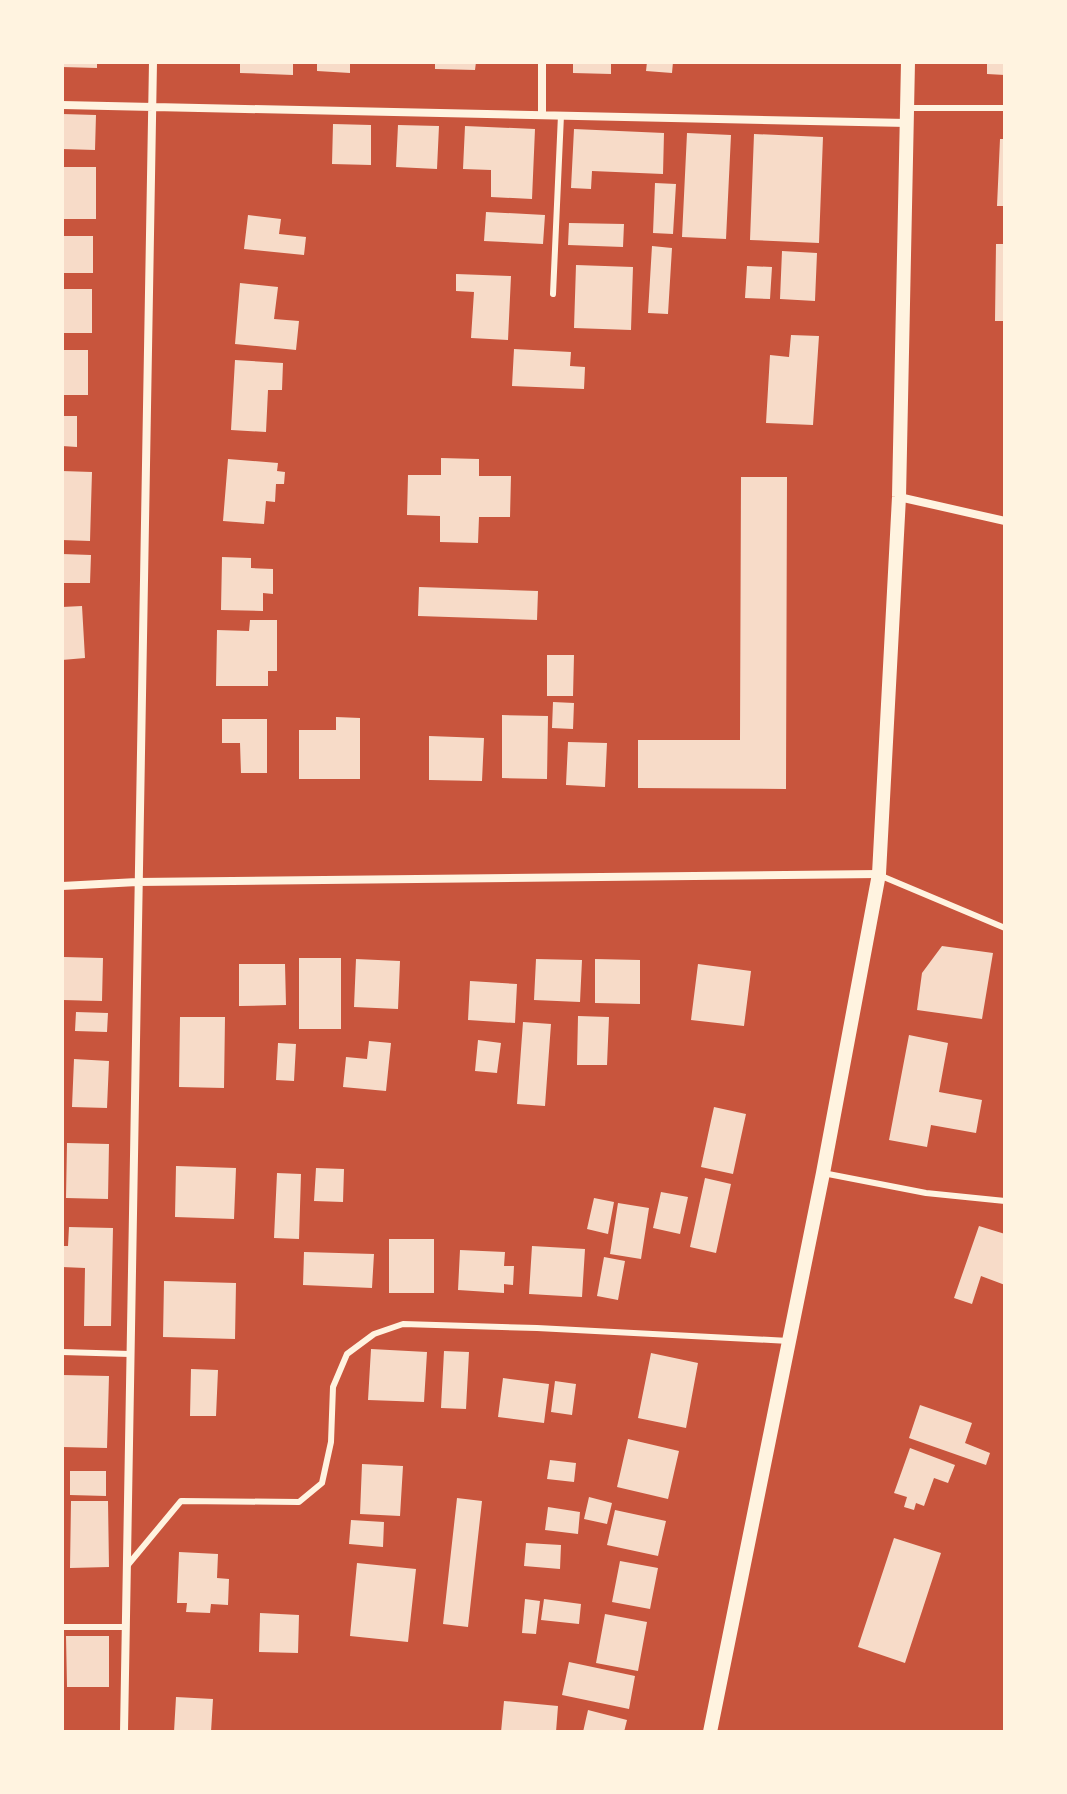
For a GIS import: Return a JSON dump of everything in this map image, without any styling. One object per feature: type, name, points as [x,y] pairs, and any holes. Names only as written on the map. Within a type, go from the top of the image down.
[{"type":"street","points":[[124,1732],[153,62]]},
{"type":"street","points":[[542,62],[542,115]]},
{"type":"street","points":[[710,1732],[823,1173],[879,874],[899,497],[908,62]]},
{"type":"street","points":[[62,105],[542,115],[908,116]]},
{"type":"street","points":[[899,497],[1005,521]]},
{"type":"street","points":[[62,886],[137,882],[879,874]]},
{"type":"lane","points":[[908,116],[1005,108]]},
{"type":"lane","points":[[553,294],[561,115]]},
{"type":"lane","points":[[879,874],[1005,928]]},
{"type":"lane","points":[[823,1173],[926,1193],[1005,1201]]},
{"type":"lane","points":[[127,1566],[181,1501],[299,1502],[322,1483],[331,1442],[333,1387],[347,1354],[374,1334],[403,1324],[789,1341]]},
{"type":"lane","points":[[62,1352],[130,1354]]},
{"type":"lane","points":[[62,1627],[125,1627]]},
{"type":"building","points":[[62,62],[97,62],[97,68],[62,67]]},
{"type":"building","points":[[240,62],[293,62],[293,75],[240,73]]},
{"type":"building","points":[[317,62],[350,62],[350,73],[317,71]]},
{"type":"building","points":[[435,62],[476,62],[475,70],[435,69]]},
{"type":"building","points":[[573,62],[611,62],[611,74],[573,73]]},
{"type":"building","points":[[647,62],[673,62],[672,73],[646,71]]},
{"type":"building","points":[[987,62],[1005,62],[1005,75],[987,74]]},
{"type":"building","points":[[62,114],[96,115],[95,150],[62,149]]},
{"type":"building","points":[[333,124],[371,125],[371,165],[332,164]]},
{"type":"building","points":[[398,125],[439,126],[437,169],[396,167]]},
{"type":"building","points":[[465,126],[535,129],[532,199],[491,197],[491,170],[463,169]]},
{"type":"building","points":[[574,129],[664,133],[663,174],[592,171],[591,189],[571,188]]},
{"type":"building","points":[[687,133],[731,135],[726,239],[682,237]]},
{"type":"building","points":[[754,134],[823,137],[819,243],[750,240]]},
{"type":"building","points":[[1000,139],[1005,139],[1005,206],[997,206]]},
{"type":"building","points":[[64,167],[96,167],[96,219],[64,219]]},
{"type":"building","points":[[655,183],[676,184],[673,234],[653,233]]},
{"type":"building","points":[[486,212],[545,215],[543,244],[484,241]]},
{"type":"building","points":[[248,215],[281,219],[279,234],[306,237],[304,255],[244,249]]},
{"type":"building","points":[[569,223],[624,224],[623,247],[568,245]]},
{"type":"building","points":[[62,236],[93,236],[93,273],[62,273]]},
{"type":"building","points":[[996,244],[1005,244],[1005,321],[995,321]]},
{"type":"building","points":[[652,246],[672,248],[668,314],[648,313]]},
{"type":"building","points":[[782,251],[817,253],[815,301],[780,299]]},
{"type":"building","points":[[576,265],[633,267],[631,330],[574,328]]},
{"type":"building","points":[[747,266],[772,267],[770,299],[745,298]]},
{"type":"building","points":[[456,274],[511,276],[508,340],[471,338],[474,292],[456,291]]},
{"type":"building","points":[[240,283],[278,287],[274,319],[299,321],[296,350],[235,344]]},
{"type":"building","points":[[62,289],[92,289],[92,333],[62,333]]},
{"type":"building","points":[[791,335],[819,336],[813,425],[766,423],[770,355],[789,357]]},
{"type":"building","points":[[514,349],[571,352],[570,366],[585,367],[584,389],[512,386]]},
{"type":"building","points":[[62,350],[88,350],[88,395],[62,395]]},
{"type":"building","points":[[235,360],[283,363],[282,390],[268,390],[266,432],[231,430]]},
{"type":"building","points":[[62,416],[77,416],[77,447],[62,446]]},
{"type":"building","points":[[441,458],[479,459],[479,476],[511,476],[510,517],[479,517],[478,543],[440,542],[440,516],[407,515],[408,475],[441,475]]},
{"type":"building","points":[[228,459],[278,463],[277,471],[285,472],[284,484],[276,484],[275,502],[266,501],[264,524],[223,521]]},
{"type":"building","points":[[62,471],[92,472],[90,541],[62,540]]},
{"type":"building","points":[[741,477],[787,477],[786,789],[638,788],[638,740],[740,740]]},
{"type":"building","points":[[62,554],[91,555],[90,583],[62,583]]},
{"type":"building","points":[[222,557],[251,558],[251,568],[273,569],[273,594],[263,593],[263,611],[221,610]]},
{"type":"building","points":[[419,587],[538,591],[537,620],[418,616]]},
{"type":"building","points":[[82,606],[85,658],[62,660],[62,607]]},
{"type":"building","points":[[250,620],[277,620],[277,671],[268,671],[268,686],[216,686],[217,630],[249,631]]},
{"type":"building","points":[[547,655],[574,655],[573,696],[547,696]]},
{"type":"building","points":[[553,702],[574,703],[573,729],[552,728]]},
{"type":"building","points":[[502,715],[548,716],[547,779],[502,778]]},
{"type":"building","points":[[336,717],[360,718],[360,779],[299,779],[299,730],[336,730]]},
{"type":"building","points":[[222,719],[267,719],[267,773],[241,773],[240,743],[222,743]]},
{"type":"building","points":[[429,736],[484,738],[482,781],[429,780]]},
{"type":"building","points":[[568,742],[607,743],[605,787],[566,785]]},
{"type":"building","points":[[942,946],[993,953],[982,1019],[917,1010],[922,973]]},
{"type":"building","points":[[64,957],[103,958],[102,1001],[63,1000]]},
{"type":"building","points":[[299,958],[341,958],[341,1029],[299,1029]]},
{"type":"building","points":[[356,959],[400,961],[398,1009],[354,1007]]},
{"type":"building","points":[[536,959],[582,960],[580,1002],[534,1000]]},
{"type":"building","points":[[595,959],[640,960],[640,1004],[595,1003]]},
{"type":"building","points":[[239,964],[285,964],[286,1005],[239,1006]]},
{"type":"building","points":[[698,964],[751,971],[744,1026],[691,1020]]},
{"type":"building","points":[[470,981],[517,984],[515,1023],[468,1020]]},
{"type":"building","points":[[76,1012],[108,1013],[107,1032],[75,1031]]},
{"type":"building","points":[[578,1016],[609,1017],[607,1065],[577,1065]]},
{"type":"building","points":[[180,1017],[225,1017],[224,1088],[179,1087]]},
{"type":"building","points":[[523,1022],[551,1024],[545,1106],[517,1104]]},
{"type":"building","points":[[909,1035],[948,1043],[939,1092],[982,1100],[976,1133],[931,1125],[927,1147],[889,1140]]},
{"type":"building","points":[[478,1040],[501,1043],[497,1073],[475,1071]]},
{"type":"building","points":[[369,1041],[391,1043],[386,1091],[343,1087],[346,1057],[367,1059]]},
{"type":"building","points":[[278,1043],[296,1044],[294,1081],[276,1080]]},
{"type":"building","points":[[74,1059],[109,1061],[107,1108],[72,1107]]},
{"type":"building","points":[[714,1107],[746,1114],[733,1174],[701,1167]]},
{"type":"building","points":[[67,1143],[109,1144],[108,1199],[66,1198]]},
{"type":"building","points":[[176,1166],[236,1168],[234,1219],[175,1217]]},
{"type":"building","points":[[316,1168],[344,1169],[343,1202],[314,1201]]},
{"type":"building","points":[[277,1173],[301,1174],[299,1239],[274,1238]]},
{"type":"building","points":[[705,1178],[731,1184],[716,1253],[690,1247]]},
{"type":"building","points":[[661,1192],[688,1197],[680,1234],[653,1228]]},
{"type":"building","points":[[594,1198],[614,1202],[608,1234],[587,1229]]},
{"type":"building","points":[[618,1203],[649,1208],[641,1259],[610,1254]]},
{"type":"building","points":[[979,1226],[1005,1234],[1005,1285],[981,1276],[972,1304],[954,1298]]},
{"type":"building","points":[[69,1227],[113,1228],[111,1326],[84,1326],[85,1268],[62,1267],[62,1246],[68,1246]]},
{"type":"building","points":[[389,1239],[434,1239],[434,1293],[389,1293]]},
{"type":"building","points":[[532,1246],[585,1249],[582,1297],[529,1294]]},
{"type":"building","points":[[460,1250],[505,1252],[504,1266],[514,1266],[513,1285],[504,1284],[504,1293],[458,1290]]},
{"type":"building","points":[[304,1252],[374,1254],[372,1288],[303,1285]]},
{"type":"building","points":[[604,1257],[625,1261],[618,1300],[597,1296]]},
{"type":"building","points":[[164,1281],[236,1283],[235,1339],[163,1337]]},
{"type":"building","points":[[371,1349],[427,1352],[424,1402],[368,1400]]},
{"type":"building","points":[[444,1351],[469,1352],[466,1409],[441,1408]]},
{"type":"building","points":[[651,1353],[698,1363],[686,1428],[638,1418]]},
{"type":"building","points":[[191,1369],[218,1370],[216,1416],[190,1416]]},
{"type":"building","points":[[62,1375],[109,1376],[107,1448],[62,1447]]},
{"type":"building","points":[[503,1378],[549,1384],[544,1423],[498,1417]]},
{"type":"building","points":[[555,1381],[576,1384],[572,1415],[551,1412]]},
{"type":"building","points":[[920,1405],[972,1423],[965,1443],[990,1453],[986,1465],[909,1438]]},
{"type":"building","points":[[628,1439],[679,1451],[668,1499],[617,1487]]},
{"type":"building","points":[[910,1448],[955,1465],[948,1483],[934,1478],[924,1506],[916,1503],[914,1510],[904,1507],[907,1497],[894,1493]]},
{"type":"building","points":[[550,1460],[576,1463],[574,1482],[547,1479]]},
{"type":"building","points":[[362,1464],[403,1466],[400,1516],[360,1514]]},
{"type":"building","points":[[70,1471],[106,1471],[106,1496],[70,1495]]},
{"type":"building","points":[[589,1497],[612,1503],[607,1524],[584,1519]]},
{"type":"building","points":[[457,1498],[482,1501],[468,1627],[443,1624]]},
{"type":"building","points":[[71,1501],[108,1501],[109,1567],[70,1568]]},
{"type":"building","points":[[548,1507],[580,1512],[578,1534],[545,1530]]},
{"type":"building","points":[[615,1510],[666,1521],[658,1556],[607,1545]]},
{"type":"building","points":[[351,1520],[384,1522],[383,1547],[349,1544]]},
{"type":"building","points":[[894,1538],[941,1553],[905,1663],[858,1647]]},
{"type":"building","points":[[526,1543],[561,1545],[560,1569],[524,1566]]},
{"type":"building","points":[[179,1552],[218,1554],[217,1578],[229,1579],[228,1605],[211,1604],[210,1613],[186,1612],[187,1603],[177,1603]]},
{"type":"building","points":[[620,1561],[658,1568],[650,1609],[612,1602]]},
{"type":"building","points":[[357,1563],[416,1569],[408,1642],[350,1636]]},
{"type":"building","points":[[525,1599],[540,1601],[536,1634],[522,1633]]},
{"type":"building","points":[[544,1599],[581,1604],[579,1624],[541,1620]]},
{"type":"building","points":[[260,1613],[299,1615],[298,1653],[259,1652]]},
{"type":"building","points":[[605,1614],[647,1622],[638,1671],[596,1663]]},
{"type":"building","points":[[66,1636],[109,1636],[109,1687],[67,1687]]},
{"type":"building","points":[[569,1662],[635,1676],[629,1709],[562,1695]]},
{"type":"building","points":[[176,1697],[213,1699],[211,1732],[174,1732]]},
{"type":"building","points":[[504,1701],[558,1706],[556,1732],[501,1732]]},
{"type":"building","points":[[588,1710],[627,1720],[624,1732],[583,1732]]}]
